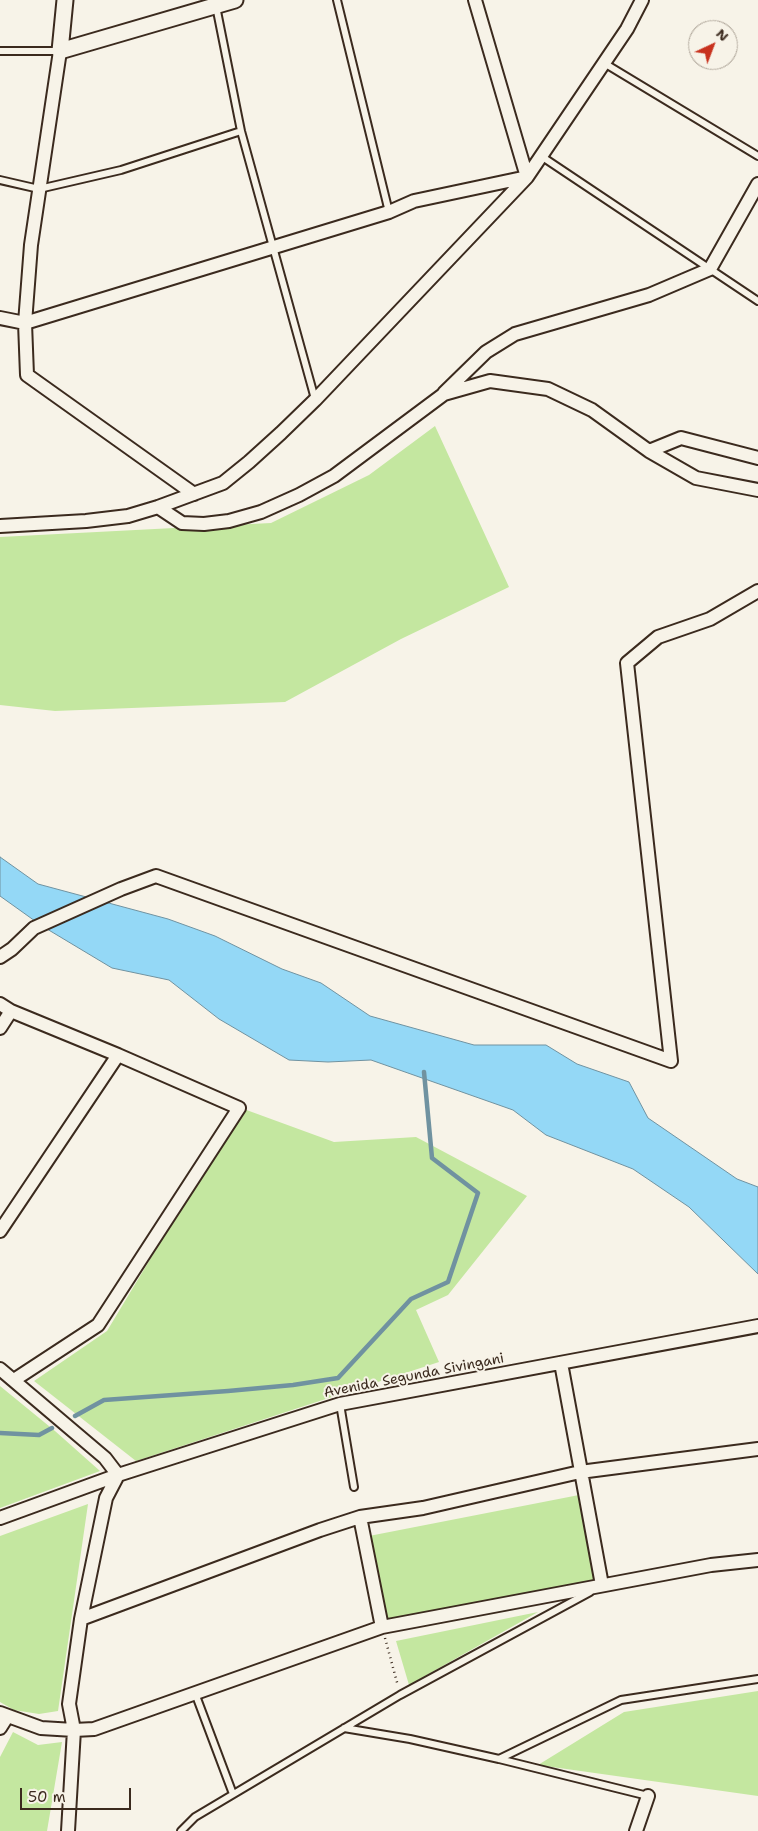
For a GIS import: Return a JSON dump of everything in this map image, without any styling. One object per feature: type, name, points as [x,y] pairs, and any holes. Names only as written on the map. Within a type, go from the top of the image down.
[{"type":"street","points":[[65,0],[60,51],[31,245],[24,323],[27,375],[194,494]]},
{"type":"street","points":[[60,51],[235,0]]},
{"type":"street","points":[[475,0],[527,177]]},
{"type":"street","points":[[0,526],[128,516],[223,483],[281,434],[315,400],[527,177],[627,28],[642,0]]},
{"type":"street","points":[[0,318],[24,323],[389,212],[414,201],[527,177]]},
{"type":"street","points":[[158,507],[182,523],[204,524],[229,521],[261,512],[299,495],[334,476],[444,394],[486,352],[515,334],[649,295],[710,269],[758,184]]},
{"type":"street","points":[[444,394],[490,381],[548,389],[592,410],[649,451],[696,478],[758,490]]},
{"type":"street","points":[[649,451],[681,438],[758,458]]},
{"type":"street","points":[[0,956],[12,949],[34,928],[121,889],[156,876],[671,1061],[627,663],[658,637],[710,619],[758,591]]},
{"type":"street","points":[[0,1028],[6,1008],[118,1054],[239,1108],[98,1325],[14,1380]]},
{"type":"street","points":[[0,1231],[118,1054]]},
{"type":"street","name":"Avenida Segunda Sivingani","points":[[0,1518],[118,1475],[340,1404],[758,1326]]},
{"type":"street","points":[[561,1363],[602,1585]]},
{"type":"street","points":[[0,1369],[105,1458],[118,1475],[106,1498],[81,1620],[70,1704],[74,1730],[68,1831]]},
{"type":"street","points":[[81,1620],[360,1517],[423,1508],[580,1472],[758,1449]]},
{"type":"street","points":[[360,1517],[382,1627]]},
{"type":"street","points":[[2,1720],[41,1728],[94,1729],[382,1627],[711,1565],[758,1560]]},
{"type":"street","points":[[636,1831],[648,1796]]},
{"type":"lane","points":[[337,0],[389,212]]},
{"type":"lane","points":[[216,6],[241,131],[315,400]]},
{"type":"lane","points":[[0,51],[60,51]]},
{"type":"lane","points":[[604,63],[758,156]]},
{"type":"lane","points":[[0,180],[39,189],[122,170],[241,131]]},
{"type":"lane","points":[[541,156],[758,301]]},
{"type":"lane","points":[[340,1404],[354,1487]]},
{"type":"lane","points":[[181,1831],[195,1817],[400,1695],[602,1585]]},
{"type":"lane","points":[[499,1759],[621,1700],[758,1678]]},
{"type":"lane","points":[[195,1693],[233,1794]]},
{"type":"lane","points":[[344,1728],[410,1739],[648,1796]]},
{"type":"path","points":[[382,1627],[400,1695]]},
{"type":"green space","points":[[435,426],[509,587],[401,639],[285,702],[55,711],[0,705],[0,537],[271,523],[369,475]]},
{"type":"green space","points":[[241,1108],[334,1142],[416,1137],[527,1196],[448,1295],[416,1310],[439,1362],[136,1461],[34,1381],[107,1331]]},
{"type":"green space","points":[[0,1386],[55,1431],[100,1471],[0,1508]]},
{"type":"green space","points":[[579,1495],[597,1581],[386,1623],[369,1536]]},
{"type":"green space","points":[[88,1504],[58,1711],[39,1714],[14,1710],[0,1702],[0,1536]]},
{"type":"green space","points":[[538,1612],[409,1685],[396,1641]]},
{"type":"green space","points":[[758,1691],[758,1796],[538,1765],[624,1712]]},
{"type":"green space","points":[[13,1732],[38,1745],[62,1742],[47,1831],[0,1831],[0,1757]]},
{"type":"water","points":[[0,857],[38,884],[168,919],[215,936],[282,969],[321,983],[370,1016],[474,1045],[546,1045],[577,1064],[629,1082],[648,1118],[737,1179],[758,1187],[758,1274],[689,1207],[633,1169],[546,1135],[513,1110],[371,1060],[328,1062],[289,1060],[219,1019],[169,980],[112,968],[42,926],[0,896]]},
{"type":"waterway","points":[[75,1416],[104,1400],[293,1385],[338,1378],[411,1299],[448,1282],[478,1193],[432,1158],[424,1072]]},
{"type":"waterway","points":[[0,1433],[39,1435],[52,1428]]}]
